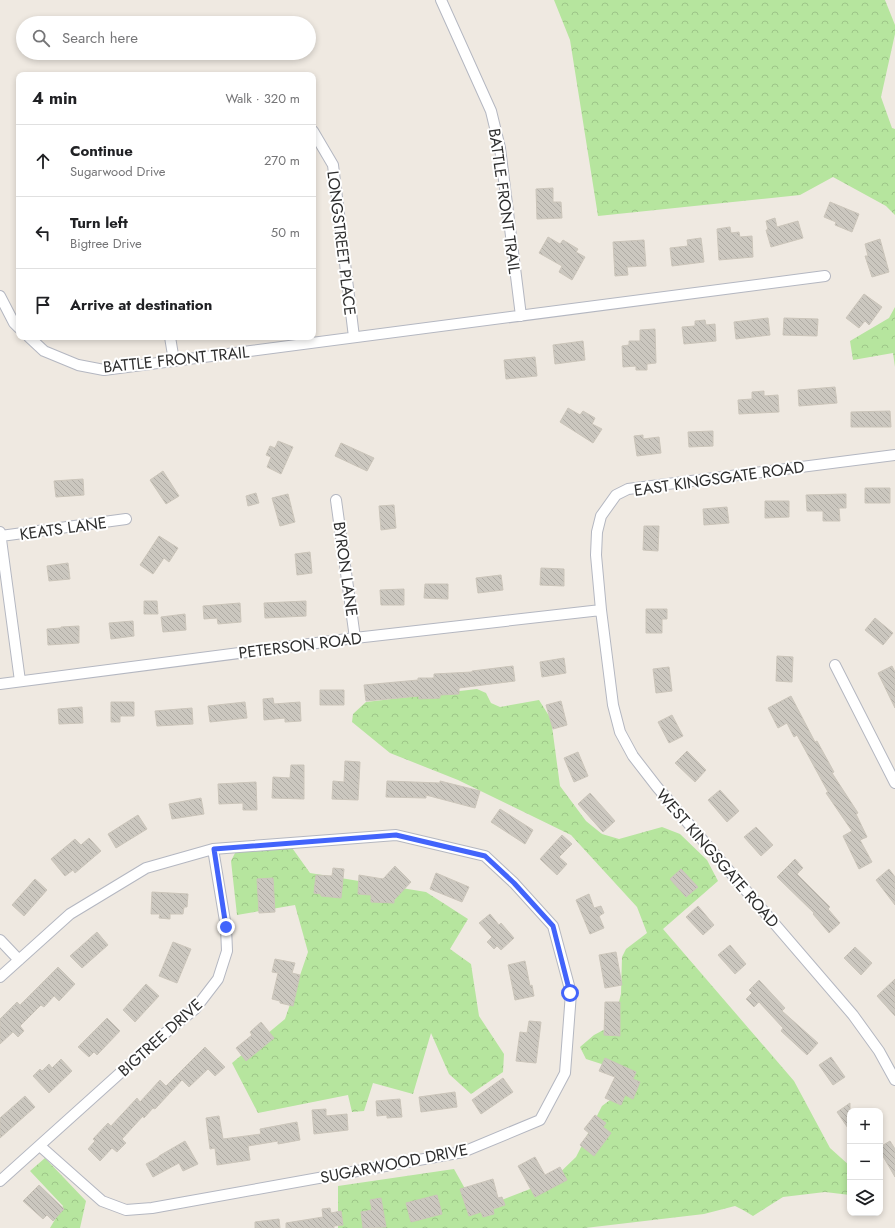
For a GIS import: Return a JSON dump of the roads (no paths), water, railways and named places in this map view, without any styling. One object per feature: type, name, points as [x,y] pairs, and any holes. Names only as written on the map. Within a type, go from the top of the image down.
[{"type":"street","name":"BATTLE FRONT TRAIL","points":[[441,0],[491,111],[500,148],[521,316]]},
{"type":"street","name":"LONGSTREET PLACE","points":[[316,136],[333,165],[354,337]]},
{"type":"street","name":"BATTLE FRONT TRAIL","points":[[32,340],[44,351],[78,365],[104,370],[825,276]]},
{"type":"street","points":[[0,296],[16,325]]},
{"type":"street","points":[[170,340],[174,361]]},
{"type":"street","name":"EAST KINGSGATE ROAD","points":[[601,610],[596,555],[597,532],[601,516],[616,495],[628,490],[652,485],[895,455]]},
{"type":"street","name":"BYRON LANE","points":[[336,500],[355,638]]},
{"type":"street","name":"KEATS LANE","points":[[0,534],[126,519]]},
{"type":"street","points":[[0,534],[20,681]]},
{"type":"street","name":"PETERSON ROAD","points":[[0,684],[355,638],[601,610]]},
{"type":"street","name":"WEST KINGSGATE ROAD","points":[[601,610],[613,705],[620,732],[633,756],[657,787],[853,1015],[878,1051],[895,1080]]},
{"type":"street","points":[[835,665],[895,783]]},
{"type":"street","name":"SUGARWOOD DRIVE","points":[[0,977],[70,914],[146,868],[214,849],[396,835],[485,856],[514,883],[553,926],[570,993],[566,1073],[540,1120],[463,1152],[152,1208],[126,1210],[102,1201],[40,1146]]},
{"type":"street","name":"BIGTREE DRIVE","points":[[0,1181],[159,1038],[195,1009],[218,979],[228,950],[214,849]]},
{"type":"street","points":[[0,940],[19,960]]}]
